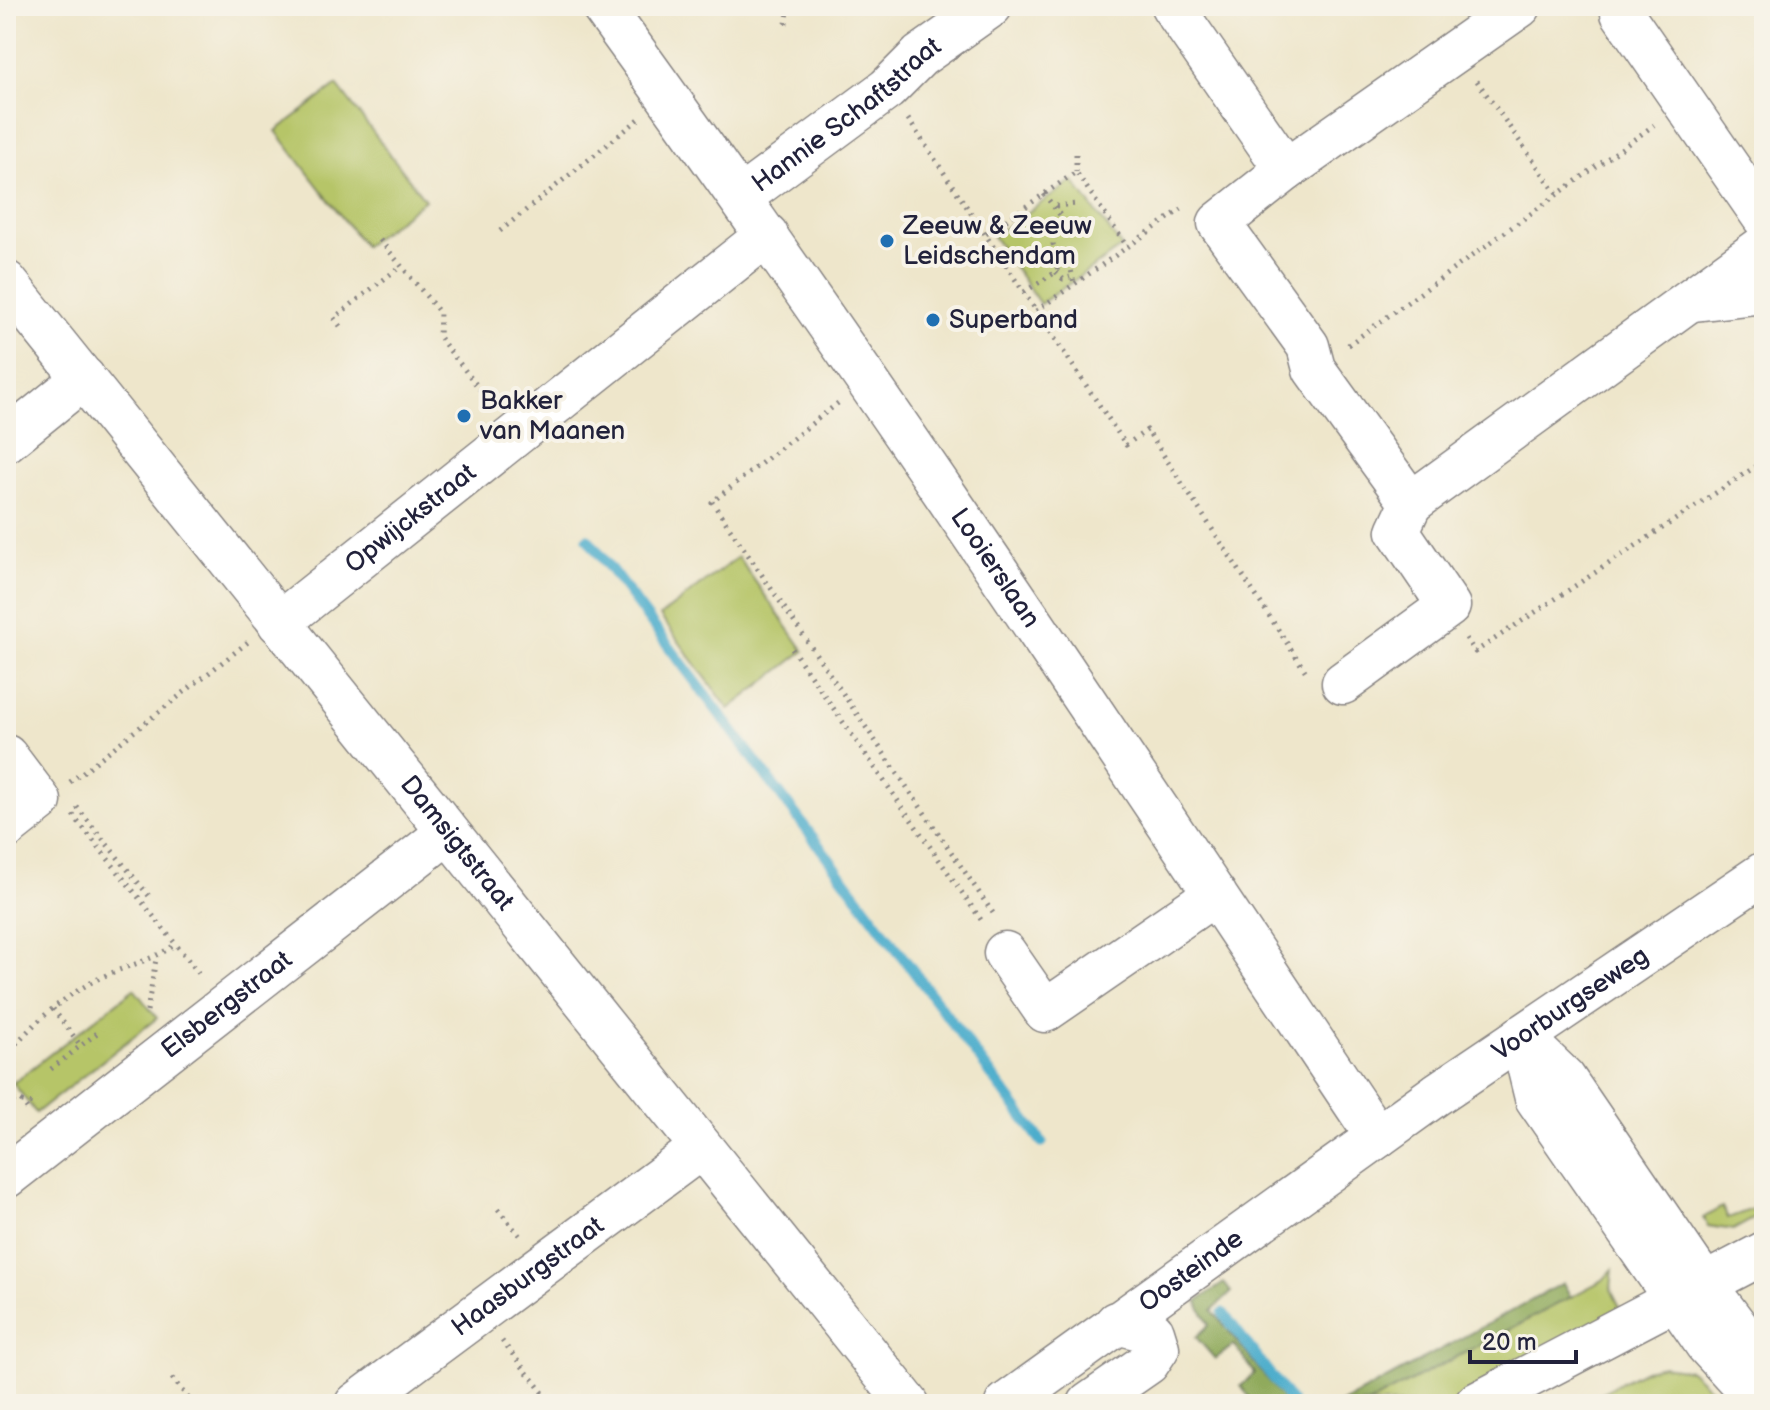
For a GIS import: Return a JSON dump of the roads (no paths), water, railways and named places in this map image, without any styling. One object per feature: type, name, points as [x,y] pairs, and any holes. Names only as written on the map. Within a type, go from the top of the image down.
[{"type":"street","name":"Looierslaan","points":[[602,6],[741,197],[869,382],[1377,1137]]},
{"type":"street","name":"Hannie Schaftstraat","points":[[741,197],[887,89],[920,56],[991,6]]},
{"type":"street","points":[[1172,6],[1286,170]]},
{"type":"street","points":[[1411,503],[1314,369],[1308,346],[1219,223],[1286,170],[1520,6]]},
{"type":"street","points":[[1622,6],[1622,13],[1764,218]]},
{"type":"street","name":"Opwijckstraat","points":[[279,623],[767,235]]},
{"type":"street","points":[[1343,683],[1449,606],[1398,531],[1411,503],[1764,246]]},
{"type":"street","name":"Damsigtstraat","points":[[6,282],[908,1404]]},
{"type":"street","points":[[1690,301],[1764,292]]},
{"type":"street","points":[[6,441],[84,378]]},
{"type":"street","points":[[6,756],[58,797],[6,828]]},
{"type":"street","name":"Elsbergstraat","points":[[6,1177],[447,833]]},
{"type":"street","name":"Voorburgseweg","points":[[1377,1137],[1764,873]]},
{"type":"street","points":[[1004,940],[1045,1011],[1215,894]]},
{"type":"street","points":[[1521,1037],[1564,1078],[1691,1293],[1706,1344],[1761,1404]]},
{"type":"street","name":"Oosteinde","points":[[1018,1400],[1116,1323],[1377,1137]]},
{"type":"street","name":"Haasburgstraat","points":[[356,1404],[701,1148]]},
{"type":"street","points":[[1476,1404],[1764,1253]]},
{"type":"street","points":[[1691,1293],[1764,1363]]},
{"type":"street","points":[[1089,1404],[1148,1363],[1158,1348],[1153,1332],[1116,1323]]},
{"type":"waterway","points":[[588,539],[1042,1142]]},
{"type":"waterway","points":[[1223,1313],[1292,1403]]},
{"type":"place","name":"Zeeuw & Zeeuw Leidschendam","points":[[887,241]]},
{"type":"place","name":"Superband","points":[[933,320]]},
{"type":"place","name":"Bakker van Maanen","points":[[464,416]]}]
